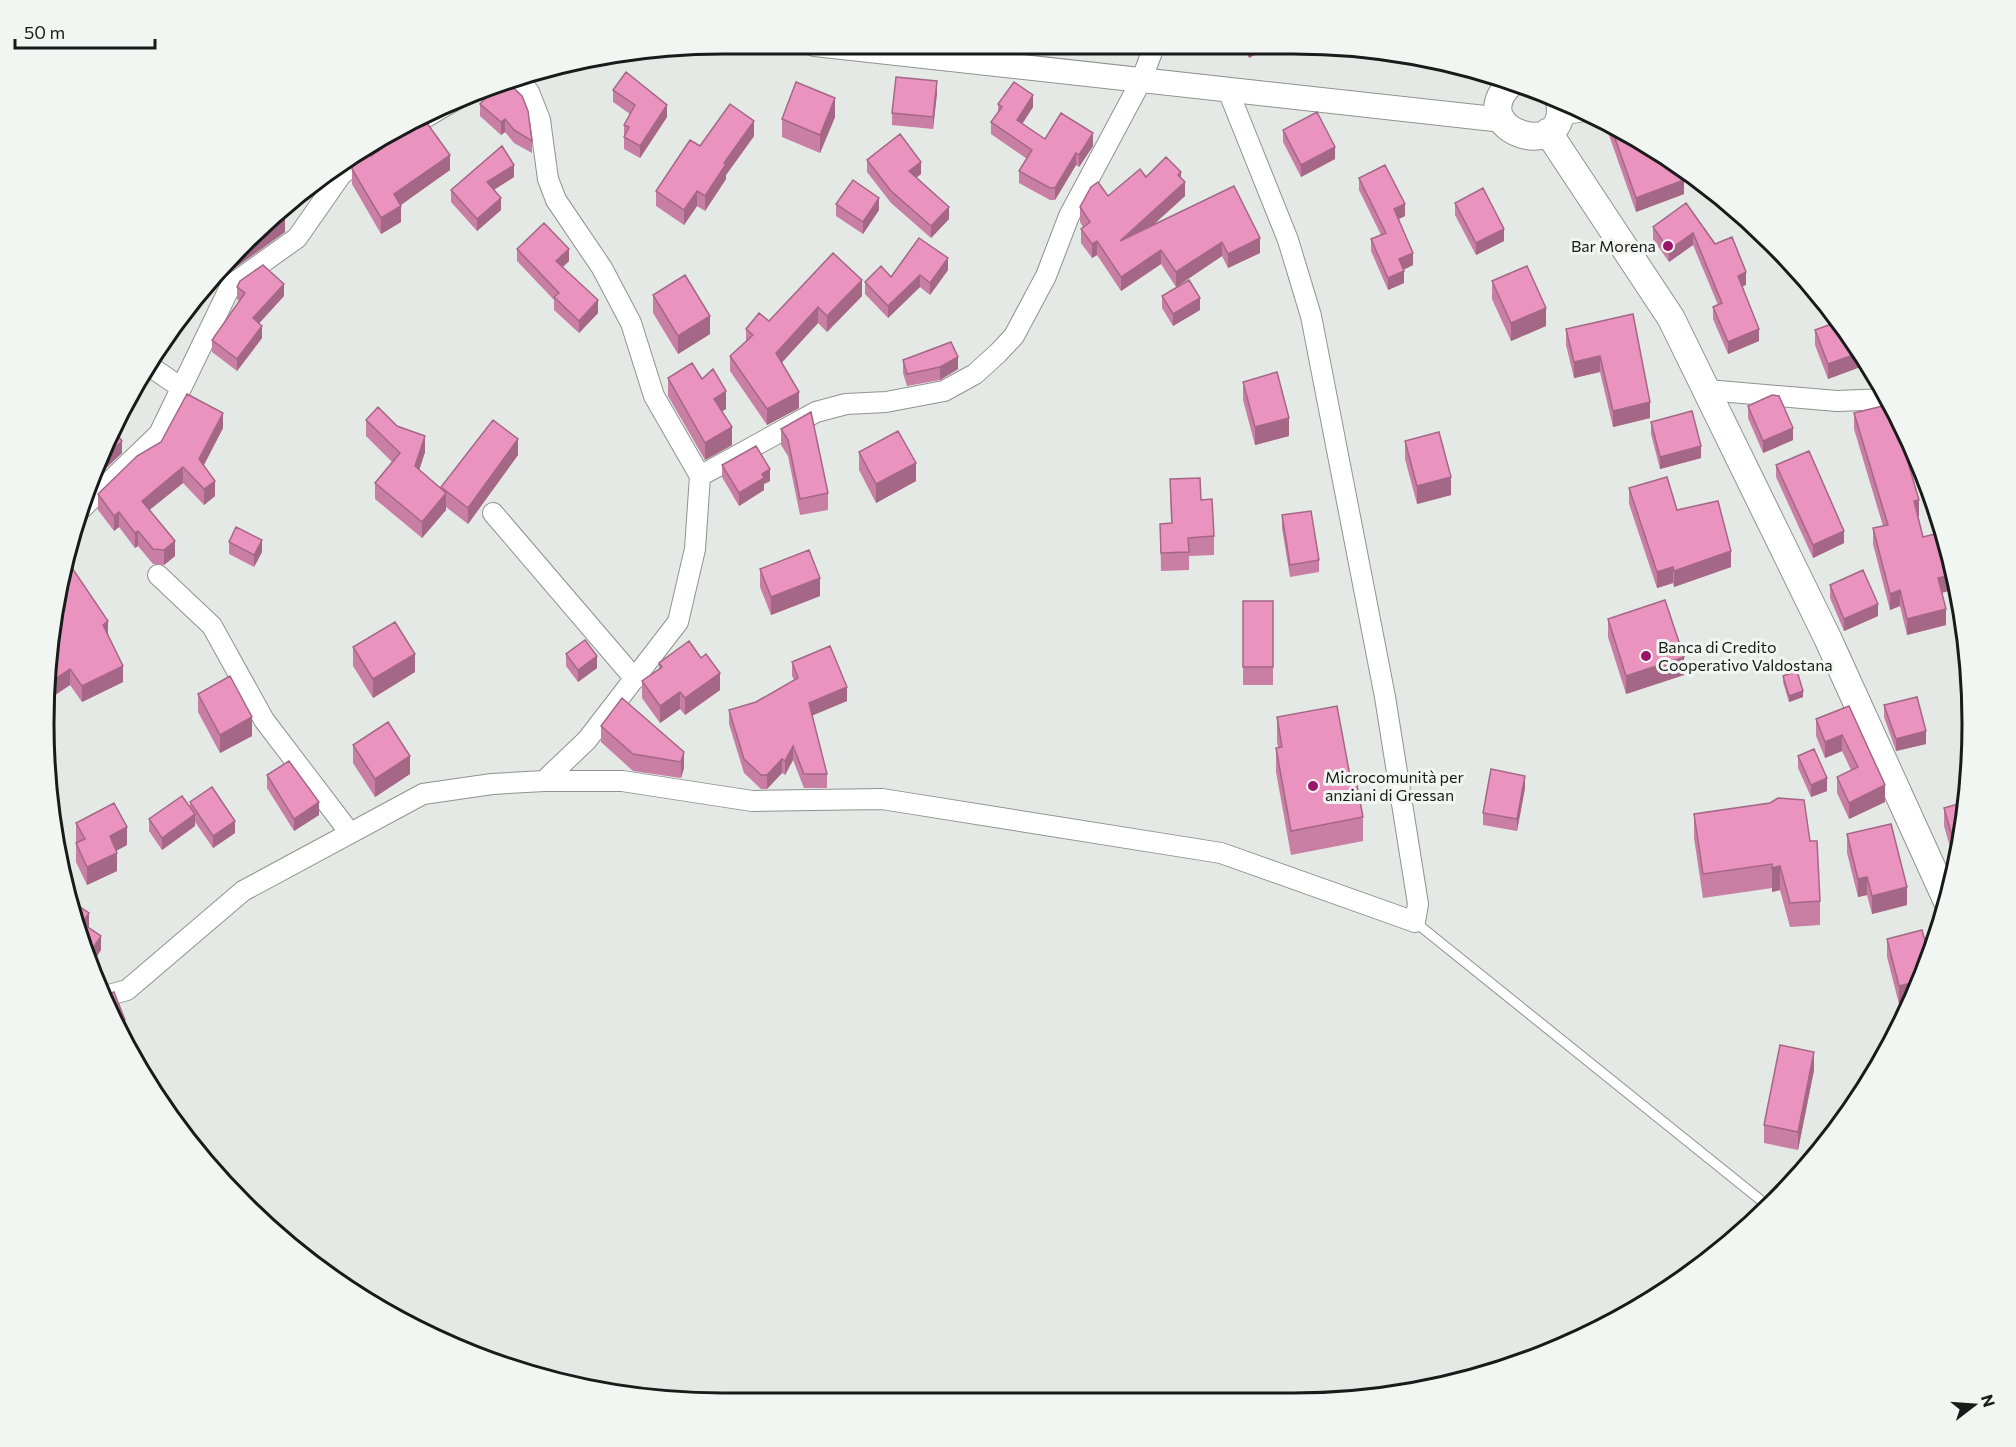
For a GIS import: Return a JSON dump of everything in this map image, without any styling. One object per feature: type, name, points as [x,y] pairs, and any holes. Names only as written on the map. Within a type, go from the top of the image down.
[{"type":"main road","points":[[1506,89],[1502,94],[1500,104],[1503,120],[1521,136],[1536,137],[1563,114],[1707,390],[1828,639],[1910,813],[1941,887]]},
{"type":"street","points":[[943,54],[1141,81],[1227,88],[1503,120]]},
{"type":"street","points":[[700,476],[816,411],[846,405],[886,402],[944,391],[975,374],[1014,336],[1046,276],[1069,216],[1141,81],[1151,54]]},
{"type":"street","points":[[524,85],[529,92],[540,120],[548,179],[556,200],[602,268],[631,323],[654,396],[700,476],[695,549],[678,622],[587,740],[544,782]]},
{"type":"street","points":[[111,994],[128,990],[243,891],[423,794],[492,784],[622,781],[752,801],[882,799],[1221,853],[1415,922],[1418,904],[1385,697],[1311,316],[1288,240],[1227,88]]},
{"type":"street","points":[[94,496],[159,434],[231,285],[297,238],[343,173]]},
{"type":"street","points":[[156,370],[180,387]]},
{"type":"street","points":[[1707,390],[1837,402],[1878,400]]},
{"type":"street","points":[[493,513],[635,679]]},
{"type":"street","points":[[158,575],[213,626],[264,720],[350,833]]},
{"type":"lane","points":[[1415,922],[1762,1201]]},
{"type":"building","points":[[626,72],[667,105],[640,146],[624,137],[629,127],[624,125],[635,105],[613,90]]},
{"type":"building","points":[[896,77],[937,81],[933,117],[892,113]]},
{"type":"building","points":[[796,82],[835,98],[820,135],[782,119]]},
{"type":"building","points":[[1014,82],[1033,95],[1017,120],[1045,139],[1061,113],[1093,133],[1079,155],[1076,153],[1055,188],[1050,188],[1019,171],[1032,150],[991,122],[1002,107],[998,104]]},
{"type":"building","points":[[514,88],[522,96],[528,111],[532,141],[514,130],[505,119],[501,122],[480,104],[485,98]]},
{"type":"building","points":[[730,104],[754,121],[724,163],[726,164],[705,196],[697,191],[684,210],[656,191],[690,140],[700,146]]},
{"type":"building","points":[[1317,112],[1335,147],[1301,165],[1283,130]]},
{"type":"building","points":[[427,123],[450,155],[394,194],[401,206],[381,218],[352,169]]},
{"type":"building","points":[[900,134],[921,162],[909,171],[949,207],[931,226],[891,191],[867,160]]},
{"type":"building","points":[[1615,137],[1683,180],[1636,198]]},
{"type":"building","points":[[502,146],[514,165],[487,182],[501,198],[477,219],[451,190]]},
{"type":"building","points":[[1166,157],[1181,172],[1178,175],[1185,182],[1120,241],[1234,186],[1260,238],[1228,254],[1222,242],[1176,272],[1161,250],[1121,277],[1097,241],[1092,244],[1081,229],[1090,222],[1080,207],[1091,187],[1098,182],[1108,196],[1140,169],[1146,177]]},
{"type":"building","points":[[1385,165],[1405,204],[1394,209],[1413,253],[1399,259],[1404,271],[1388,278],[1371,239],[1386,233],[1359,178]]},
{"type":"building","points":[[853,180],[879,198],[863,222],[836,204]]},
{"type":"building","points":[[1483,188],[1504,229],[1476,243],[1455,203]]},
{"type":"building","points":[[1686,203],[1715,244],[1732,237],[1746,272],[1738,276],[1759,329],[1728,342],[1713,307],[1722,303],[1693,233],[1669,250],[1653,227]]},
{"type":"building","points":[[544,223],[569,249],[556,261],[598,300],[579,321],[554,297],[559,293],[517,249]]},
{"type":"building","points":[[919,238],[948,258],[930,283],[920,275],[888,306],[865,282],[881,266],[891,277]]},
{"type":"building","points":[[833,253],[862,280],[827,316],[818,307],[776,353],[799,392],[767,409],[730,356],[753,335],[746,329],[759,313],[769,321]]},
{"type":"building","points":[[263,265],[284,284],[253,318],[262,326],[237,359],[212,340],[245,293],[237,287],[240,281]]},
{"type":"building","points":[[1527,266],[1546,308],[1511,323],[1492,281]]},
{"type":"building","points":[[685,275],[710,316],[678,336],[653,295]]},
{"type":"building","points":[[1189,280],[1200,298],[1173,314],[1162,296]]},
{"type":"building","points":[[1633,314],[1650,402],[1613,411],[1600,356],[1574,362],[1566,329]]},
{"type":"building","points":[[1830,325],[1851,356],[1828,364],[1815,330]]},
{"type":"building","points":[[951,342],[958,357],[940,367],[907,374],[903,360]]},
{"type":"building","points":[[692,363],[702,379],[713,369],[726,391],[714,399],[732,427],[705,443],[668,378]]},
{"type":"building","points":[[1277,372],[1289,418],[1255,427],[1243,382]]},
{"type":"building","points":[[187,394],[223,413],[199,459],[215,481],[204,489],[183,467],[142,501],[175,541],[164,550],[153,549],[138,531],[135,533],[119,512],[114,516],[98,494],[137,456],[161,442]]},
{"type":"building","points":[[1772,395],[1779,396],[1793,428],[1763,441],[1748,406]]},
{"type":"building","points":[[1882,406],[1893,427],[1906,457],[1919,500],[1914,501],[1923,537],[1934,534],[1939,550],[1945,576],[1938,578],[1946,609],[1907,619],[1900,590],[1890,594],[1873,528],[1888,525],[1854,413]]},
{"type":"building","points":[[378,407],[397,426],[425,436],[415,466],[446,493],[422,522],[375,483],[400,453],[366,420]]},
{"type":"building","points":[[1692,411],[1701,446],[1660,457],[1651,422]]},
{"type":"building","points":[[811,412],[828,493],[800,499],[788,440],[781,429]]},
{"type":"building","points":[[493,420],[518,439],[468,508],[441,487]]},
{"type":"building","points":[[898,431],[916,463],[876,484],[859,452]]},
{"type":"building","points":[[1439,432],[1451,477],[1417,486],[1405,441]]},
{"type":"building","points":[[119,437],[122,441],[113,450]]},
{"type":"building","points":[[756,446],[770,469],[762,474],[764,478],[739,493],[722,465]]},
{"type":"building","points":[[1809,451],[1844,531],[1813,545],[1776,465]]},
{"type":"building","points":[[1667,477],[1677,510],[1718,501],[1731,551],[1674,571],[1673,567],[1657,572],[1629,488]]},
{"type":"building","points":[[1200,478],[1201,500],[1212,499],[1214,536],[1188,538],[1189,552],[1161,553],[1160,524],[1172,523],[1170,479]]},
{"type":"building","points":[[1311,511],[1319,560],[1290,565],[1282,515]]},
{"type":"building","points":[[236,527],[262,540],[254,555],[229,542]]},
{"type":"building","points":[[809,550],[820,578],[771,597],[760,569]]},
{"type":"building","points":[[73,569],[108,621],[103,625],[123,666],[82,686],[70,669],[55,679],[60,636]]},
{"type":"building","points":[[1863,570],[1878,604],[1844,619],[1830,585]]},
{"type":"building","name":"Banca di Credito Cooperativo Valdostana","points":[[1665,600],[1684,657],[1626,676],[1608,619]]},
{"type":"building","points":[[1243,601],[1273,601],[1273,667],[1243,667]]},
{"type":"building","points":[[395,622],[415,654],[373,679],[353,647]]},
{"type":"building","points":[[585,640],[597,656],[578,670],[566,654]]},
{"type":"building","points":[[689,641],[701,658],[706,654],[720,673],[685,698],[680,692],[660,706],[642,681],[662,667],[659,663]]},
{"type":"building","points":[[830,646],[847,687],[809,703],[827,774],[804,774],[793,746],[785,761],[782,759],[767,775],[761,775],[744,759],[729,710],[756,702],[798,678],[792,662]]},
{"type":"building","points":[[1797,671],[1803,691],[1789,696],[1783,676]]},
{"type":"building","points":[[230,676],[252,717],[220,735],[198,694]]},
{"type":"building","points":[[1917,697],[1926,731],[1896,739],[1884,705]]},
{"type":"building","points":[[622,698],[684,752],[681,762],[633,754],[601,726]]},
{"type":"building","name":"Microcomunità per anziani di Gressan","points":[[1337,706],[1350,776],[1355,775],[1363,817],[1291,831],[1276,748],[1282,747],[1277,717]]},
{"type":"building","points":[[1849,706],[1885,785],[1849,803],[1837,777],[1858,767],[1842,735],[1825,742],[1816,719]]},
{"type":"building","points":[[388,722],[410,756],[375,779],[353,745]]},
{"type":"building","points":[[1814,749],[1827,778],[1811,785],[1798,756]]},
{"type":"building","points":[[289,761],[319,802],[294,819],[267,775]]},
{"type":"building","points":[[1491,769],[1525,776],[1517,819],[1483,813]]},
{"type":"building","points":[[212,787],[235,821],[213,836],[190,802]]},
{"type":"building","points":[[182,796],[195,814],[162,838],[149,819]]},
{"type":"building","points":[[1778,798],[1804,800],[1810,841],[1817,841],[1820,901],[1790,903],[1780,866],[1772,868],[1772,864],[1703,874],[1694,814],[1770,803]]},
{"type":"building","points":[[114,803],[127,827],[110,836],[117,853],[87,867],[76,843],[85,839],[76,823]]},
{"type":"building","points":[[1957,804],[1952,836],[1944,808]]},
{"type":"building","points":[[1891,824],[1907,887],[1872,896],[1867,877],[1858,879],[1847,834]]},
{"type":"building","points":[[80,907],[89,913],[84,920]]},
{"type":"building","points":[[86,926],[101,936],[93,948]]},
{"type":"building","points":[[1922,930],[1925,941],[1909,983],[1899,986],[1887,939]]},
{"type":"building","points":[[114,992],[125,1020],[123,1020],[111,993]]},
{"type":"building","points":[[1780,1045],[1814,1052],[1798,1132],[1764,1125]]},
{"type":"place","name":"Bar Morena","points":[[1668,246]]},
{"type":"place","name":"Banca di Credito Cooperativo Valdostana","points":[[1646,656]]},
{"type":"place","name":"Microcomunità per anziani di Gressan","points":[[1313,786]]}]
